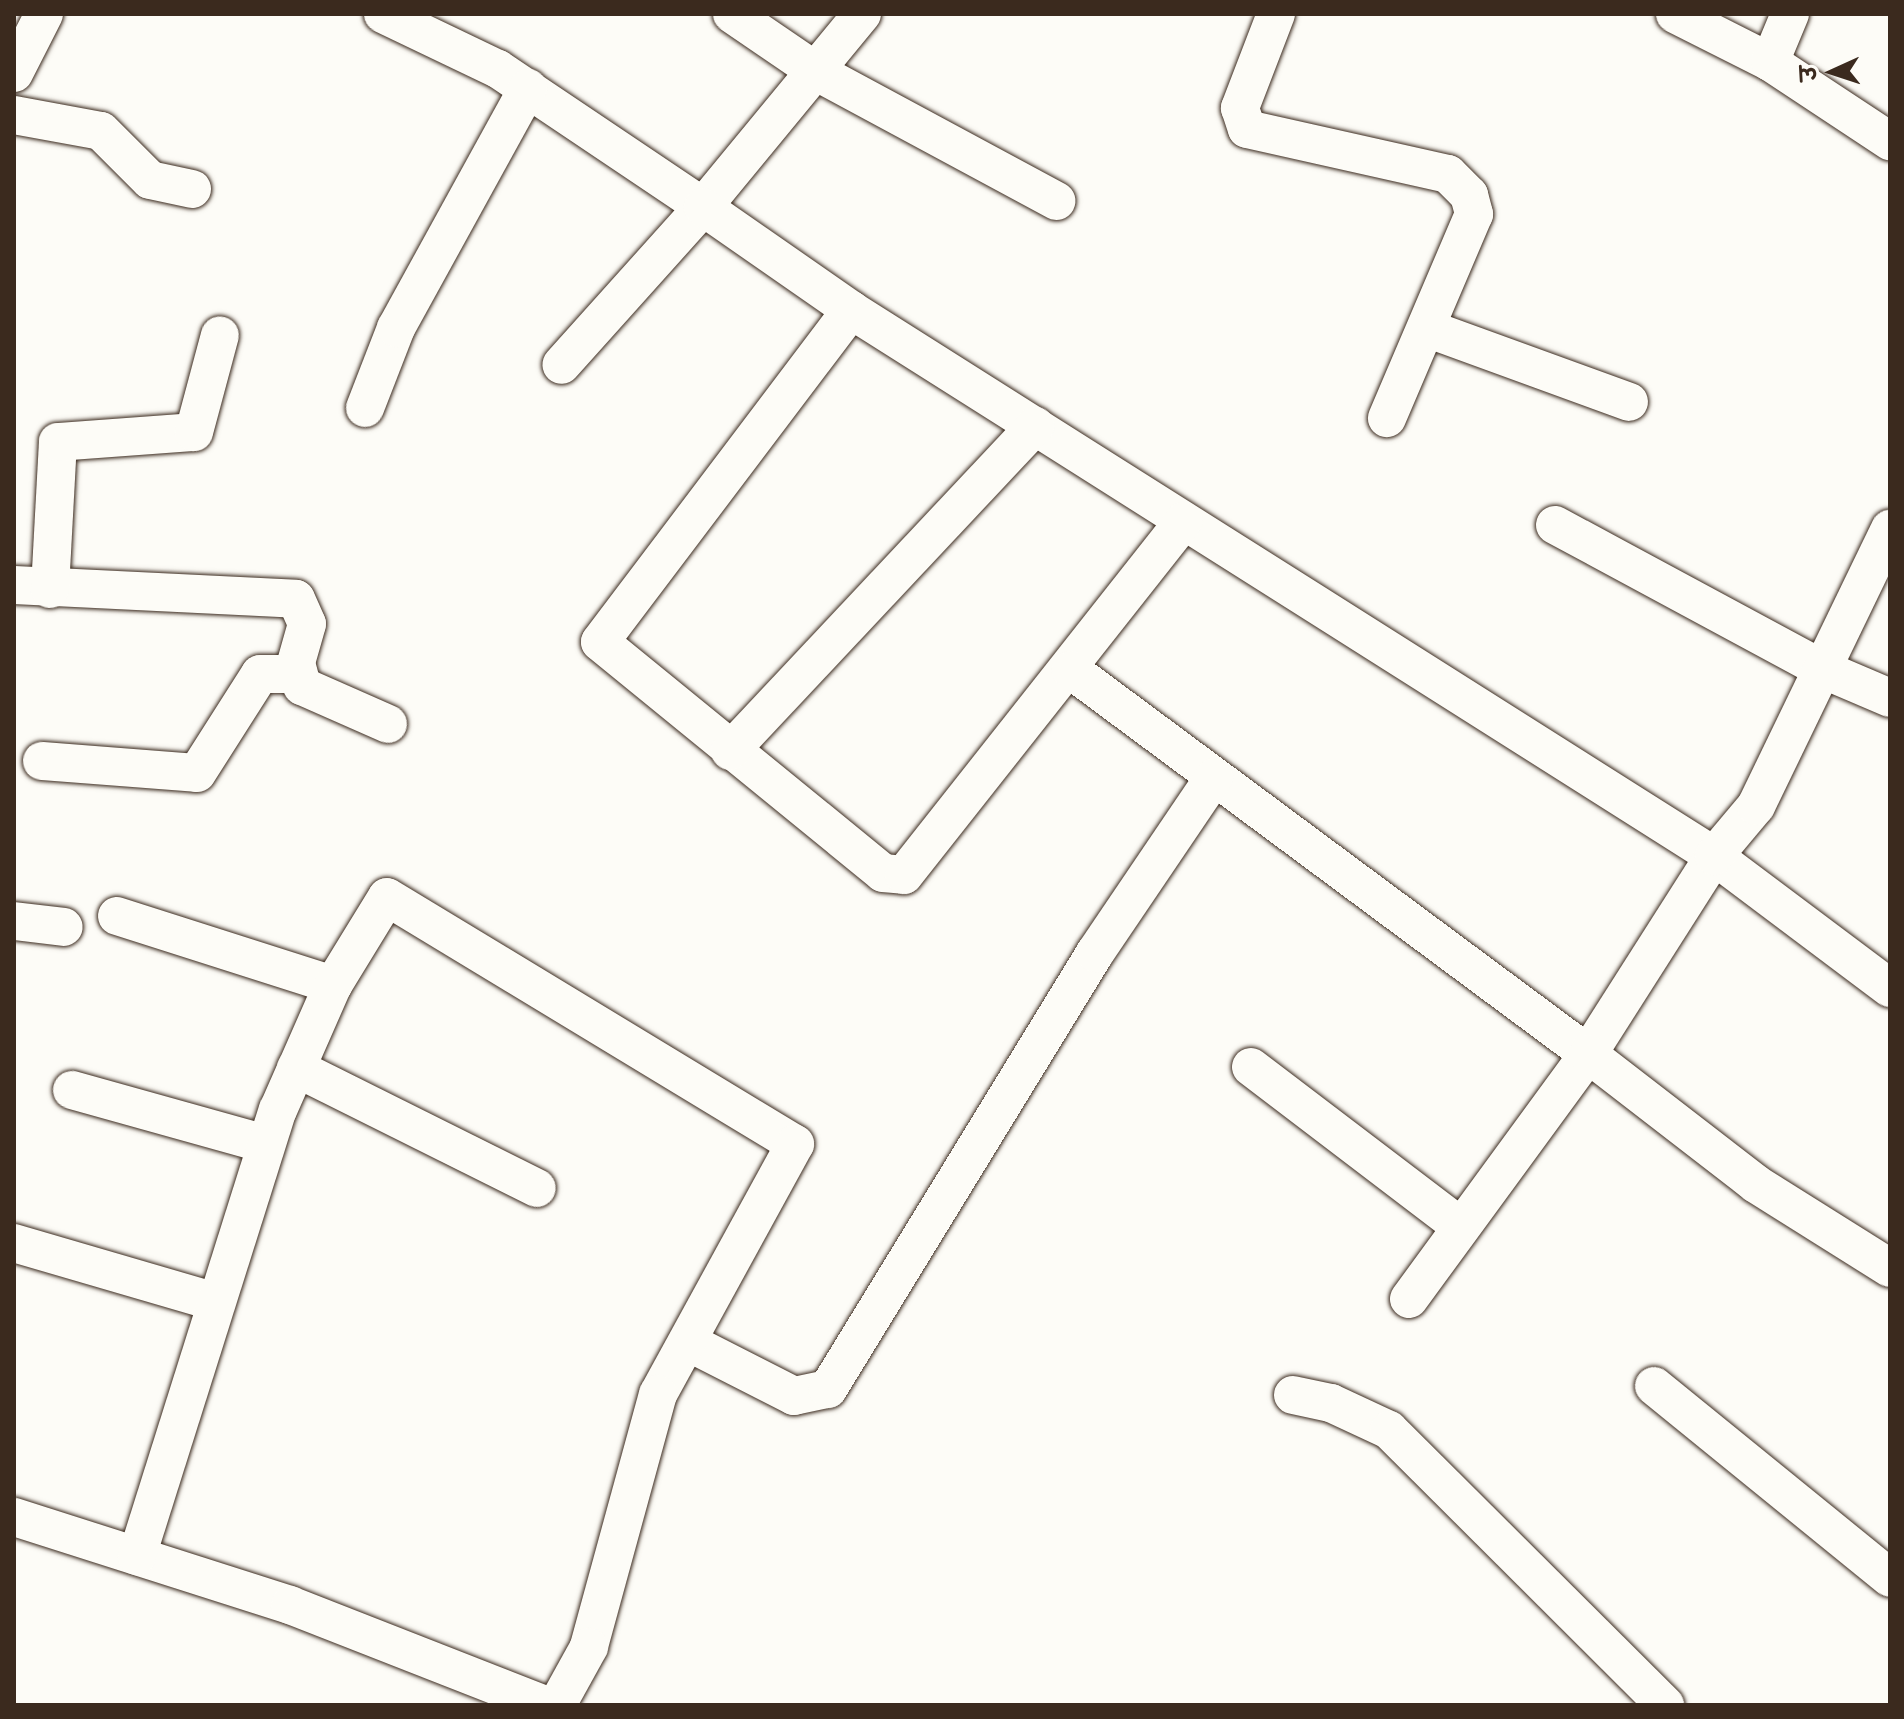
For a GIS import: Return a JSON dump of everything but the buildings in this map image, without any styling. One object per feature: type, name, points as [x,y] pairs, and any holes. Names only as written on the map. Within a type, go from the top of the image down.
[{"type":"street","points":[[14,73],[44,14]]},
{"type":"street","points":[[383,14],[528,88],[851,310],[1714,856],[1890,988]]},
{"type":"street","points":[[732,14],[817,72],[1057,201]]},
{"type":"street","points":[[561,365],[703,207],[862,14]]},
{"type":"street","points":[[1276,14],[1240,108],[1247,129],[1448,174],[1469,195],[1474,214],[1387,418]]},
{"type":"street","points":[[1675,14],[1770,62],[1890,141]]},
{"type":"street","points":[[1770,62],[1790,14]]},
{"type":"street","points":[[365,408],[396,328],[528,88]]},
{"type":"street","points":[[14,115],[101,131],[150,180],[192,189]]},
{"type":"street","points":[[851,310],[601,634],[606,651],[896,878],[1071,670],[1184,521]]},
{"type":"street","points":[[1426,328],[1629,402]]},
{"type":"street","points":[[220,335],[194,432],[58,442],[32,587],[296,599],[307,624],[297,674]]},
{"type":"street","points":[[730,751],[1035,426]]},
{"type":"street","points":[[1555,525],[1822,669],[1890,698]]},
{"type":"street","points":[[1409,1299],[1588,1054],[1714,856],[1756,806],[1890,529]]},
{"type":"street","points":[[1071,670],[1588,1054],[1756,1184],[1890,1268]]},
{"type":"street","points":[[42,761],[197,773],[260,674],[297,674]]},
{"type":"street","points":[[297,674],[312,692],[388,724]]},
{"type":"street","points":[[688,1342],[794,1396],[828,1389],[1055,1016],[1214,777]]},
{"type":"street","points":[[137,1556],[266,1144],[333,985],[387,897],[793,1140],[658,1394],[589,1647],[557,1705]]},
{"type":"street","points":[[117,916],[333,985]]},
{"type":"street","points":[[14,921],[64,927]]},
{"type":"street","points":[[1251,1067],[1461,1227]]},
{"type":"street","points":[[296,1068],[537,1188]]},
{"type":"street","points":[[72,1090],[266,1144]]},
{"type":"street","points":[[14,1243],[216,1302]]},
{"type":"street","points":[[1654,1386],[1890,1578]]},
{"type":"street","points":[[1293,1395],[1331,1403],[1389,1430],[1665,1705]]},
{"type":"street","points":[[14,1517],[290,1605],[545,1705]]}]
